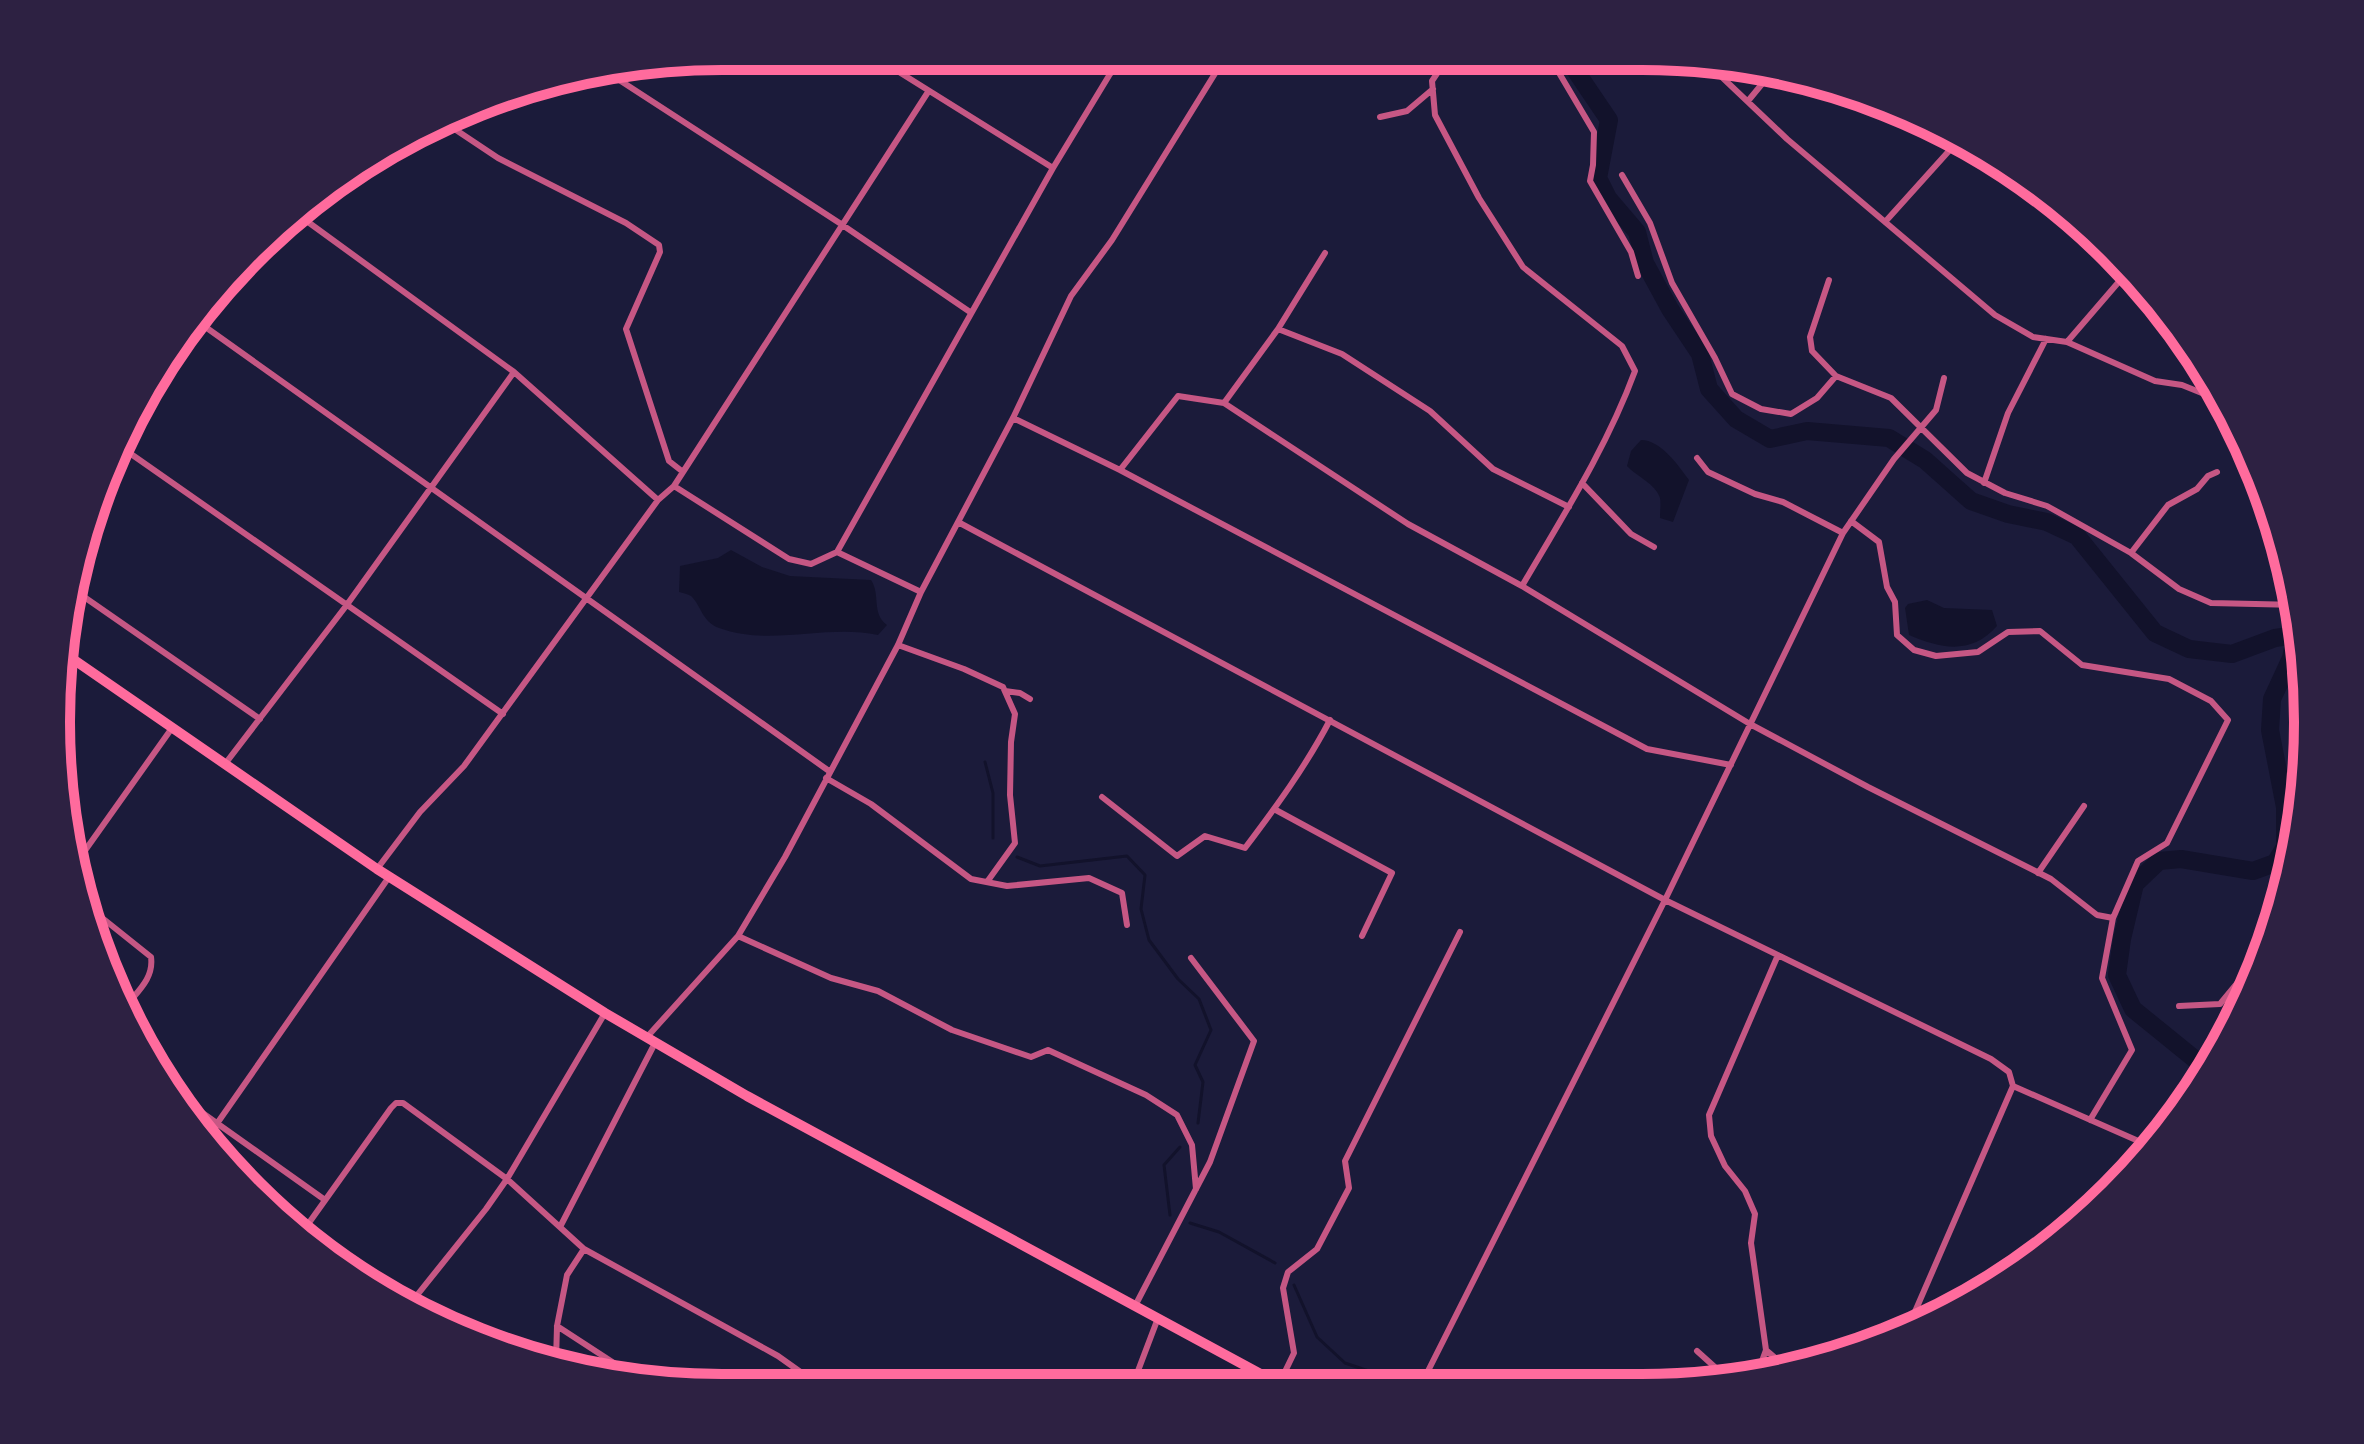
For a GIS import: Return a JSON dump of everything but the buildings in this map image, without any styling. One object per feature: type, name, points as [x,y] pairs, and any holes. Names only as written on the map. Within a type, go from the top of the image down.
[{"type":"main road","points":[[73,659],[389,877],[605,1013],[747,1096],[1262,1374]]},
{"type":"street","points":[[895,70],[1053,168]]},
{"type":"street","points":[[1103,70],[1110,74]]},
{"type":"street","points":[[674,486],[789,559],[811,564],[837,552],[970,312],[1113,70]]},
{"type":"street","points":[[560,1227],[651,1040],[738,936],[785,857],[898,645],[921,592],[1013,418],[1071,296],[1112,240],[1217,70]]},
{"type":"street","points":[[1439,70],[1432,81],[1435,115],[1479,198],[1523,267],[1622,346],[1635,371],[1621,409],[1569,507],[1522,586]]},
{"type":"street","points":[[1557,70],[1594,132],[1590,181],[1631,252],[1638,276]]},
{"type":"street","points":[[1720,75],[1787,139],[1995,315],[2033,337],[2067,342],[2155,381],[2182,385],[2206,395]]},
{"type":"street","points":[[618,79],[970,312]]},
{"type":"street","points":[[1748,101],[1764,82]]},
{"type":"street","points":[[1380,117],[1407,111],[1433,89]]},
{"type":"street","points":[[377,869],[420,812],[464,766],[658,500],[674,486],[928,92]]},
{"type":"street","points":[[453,128],[498,158],[626,223],[659,245],[660,252],[626,329],[669,461],[683,472]]},
{"type":"street","points":[[1885,222],[1951,148]]},
{"type":"street","points":[[1622,175],[1650,223],[1672,283],[1732,394],[1761,409],[1791,414],[1817,398],[1836,376]]},
{"type":"street","points":[[306,221],[514,372],[658,500]]},
{"type":"street","points":[[1224,403],[1278,329],[1325,253]]},
{"type":"street","points":[[1829,280],[1810,337],[1812,351],[1836,376],[1891,398],[1967,473],[2005,493],[2047,506],[2131,553],[2179,589],[2211,603],[2283,605]]},
{"type":"street","points":[[2067,342],[2120,280]]},
{"type":"street","points":[[204,326],[971,879],[1007,886],[1089,878],[1122,893],[1127,925]]},
{"type":"street","points":[[1278,329],[1342,354],[1430,411],[1493,469],[1569,507]]},
{"type":"street","points":[[1984,483],[2008,413],[2046,339]]},
{"type":"street","points":[[225,764],[346,606],[514,372]]},
{"type":"street","points":[[1427,1374],[1665,900],[1843,533],[1894,459],[1936,410],[1944,378]]},
{"type":"street","points":[[1120,470],[1178,396],[1224,403],[1408,524],[1522,586],[1750,724],[2051,879],[2097,915],[2113,918]]},
{"type":"street","points":[[1013,418],[1120,470],[1647,749],[1731,765]]},
{"type":"street","points":[[129,452],[503,714]]},
{"type":"street","points":[[1697,458],[1708,472],[1755,494],[1783,502],[1843,533]]},
{"type":"street","points":[[2131,553],[2168,505],[2197,489],[2208,476],[2217,472]]},
{"type":"street","points":[[1582,483],[1631,534],[1654,547]]},
{"type":"street","points":[[1851,521],[1879,542],[1887,587],[1895,602],[1897,635],[1914,650],[1936,656],[1978,652],[2008,632],[2040,631],[2082,665],[2169,679],[2211,701],[2228,720],[2167,843],[2138,861],[2113,918],[2102,978],[2132,1050],[2090,1120]]},
{"type":"street","points":[[958,522],[1665,900],[1991,1059],[2009,1072],[2013,1086],[1914,1314]]},
{"type":"street","points":[[837,552],[921,592]]},
{"type":"street","points":[[83,596],[260,719]]},
{"type":"street","points":[[898,645],[1003,687],[1015,714],[1010,795],[1015,843],[987,882]]},
{"type":"street","points":[[1005,691],[1020,693],[1030,699]]},
{"type":"street","points":[[1102,797],[1177,856],[1205,836],[1245,848],[1318,744],[1330,720]]},
{"type":"street","points":[[84,852],[172,728]]},
{"type":"street","points":[[2038,873],[2084,806]]},
{"type":"street","points":[[1274,809],[1392,873],[1362,936]]},
{"type":"street","points":[[213,1129],[389,877]]},
{"type":"street","points":[[100,916],[151,957],[152,968],[147,980],[132,999]]},
{"type":"street","points":[[1285,1374],[1294,1353],[1283,1288],[1288,1272],[1317,1249],[1349,1188],[1345,1161],[1460,932]]},
{"type":"street","points":[[738,936],[831,978],[878,991],[952,1030],[1031,1057],[1048,1050],[1146,1095],[1177,1115],[1192,1145],[1196,1189]]},
{"type":"street","points":[[1762,1362],[1766,1350],[1751,1243],[1755,1214],[1745,1191],[1725,1166],[1711,1136],[1709,1115],[1778,955]]},
{"type":"street","points":[[1135,1306],[1210,1162],[1254,1041],[1191,958]]},
{"type":"street","points":[[2179,1006],[2220,1004],[2239,982]]},
{"type":"street","points":[[415,1297],[507,1179],[605,1013]]},
{"type":"street","points":[[2013,1086],[2140,1142]]},
{"type":"street","points":[[308,1225],[396,1103],[403,1103],[507,1179],[584,1249],[778,1356],[803,1374]]},
{"type":"street","points":[[200,1111],[325,1200]]},
{"type":"street","points":[[556,1353],[557,1326],[567,1275],[584,1249]]},
{"type":"street","points":[[1137,1374],[1158,1318]]},
{"type":"street","points":[[557,1326],[616,1365]]},
{"type":"street","points":[[1766,1350],[1777,1359]]},
{"type":"street","points":[[1697,1351],[1717,1369]]},
{"type":"shaded area","points":[[1641,440],[1662,449],[1689,480],[1673,522],[1660,518],[1658,493],[1627,466],[1631,451]]},
{"type":"shaded area","points":[[731,550],[762,567],[790,576],[871,580],[879,615],[887,625],[878,635],[838,632],[759,636],[719,628],[705,618],[691,596],[679,592],[680,566],[718,558]]},
{"type":"shaded area","points":[[1927,600],[1944,608],[1992,610],[1997,626],[1977,642],[1956,647],[1933,644],[1909,635],[1905,608],[1908,604]]},
{"type":"waterway","points":[[1575,70],[1609,120],[1598,178],[1608,198],[1637,232],[1645,263],[1700,354],[1709,389],[1736,419],[1770,439],[1807,431],[1889,438],[1925,460],[1971,501],[2008,514],[2047,522],[2077,536],[2155,633],[2189,649],[2232,654],[2288,636]]},
{"type":"waterway","points":[[2285,825],[2285,807],[2270,730],[2272,699],[2291,659]]},
{"type":"waterway","points":[[985,762],[993,793],[993,838]]},
{"type":"waterway","points":[[1017,857],[1040,866],[1127,856],[1145,875],[1141,909],[1149,940],[1178,979],[1199,999],[1211,1030],[1195,1065],[1203,1082],[1198,1123]]},
{"type":"waterway","points":[[2198,1062],[2133,1009],[2117,975],[2135,884],[2159,861],[2181,859],[2253,871],[2275,863],[2280,856]]},
{"type":"waterway","points":[[1170,1215],[1164,1165],[1180,1147]]},
{"type":"waterway","points":[[1190,1223],[1219,1232],[1275,1263]]},
{"type":"waterway","points":[[1294,1285],[1317,1337],[1345,1363],[1378,1374]]}]
